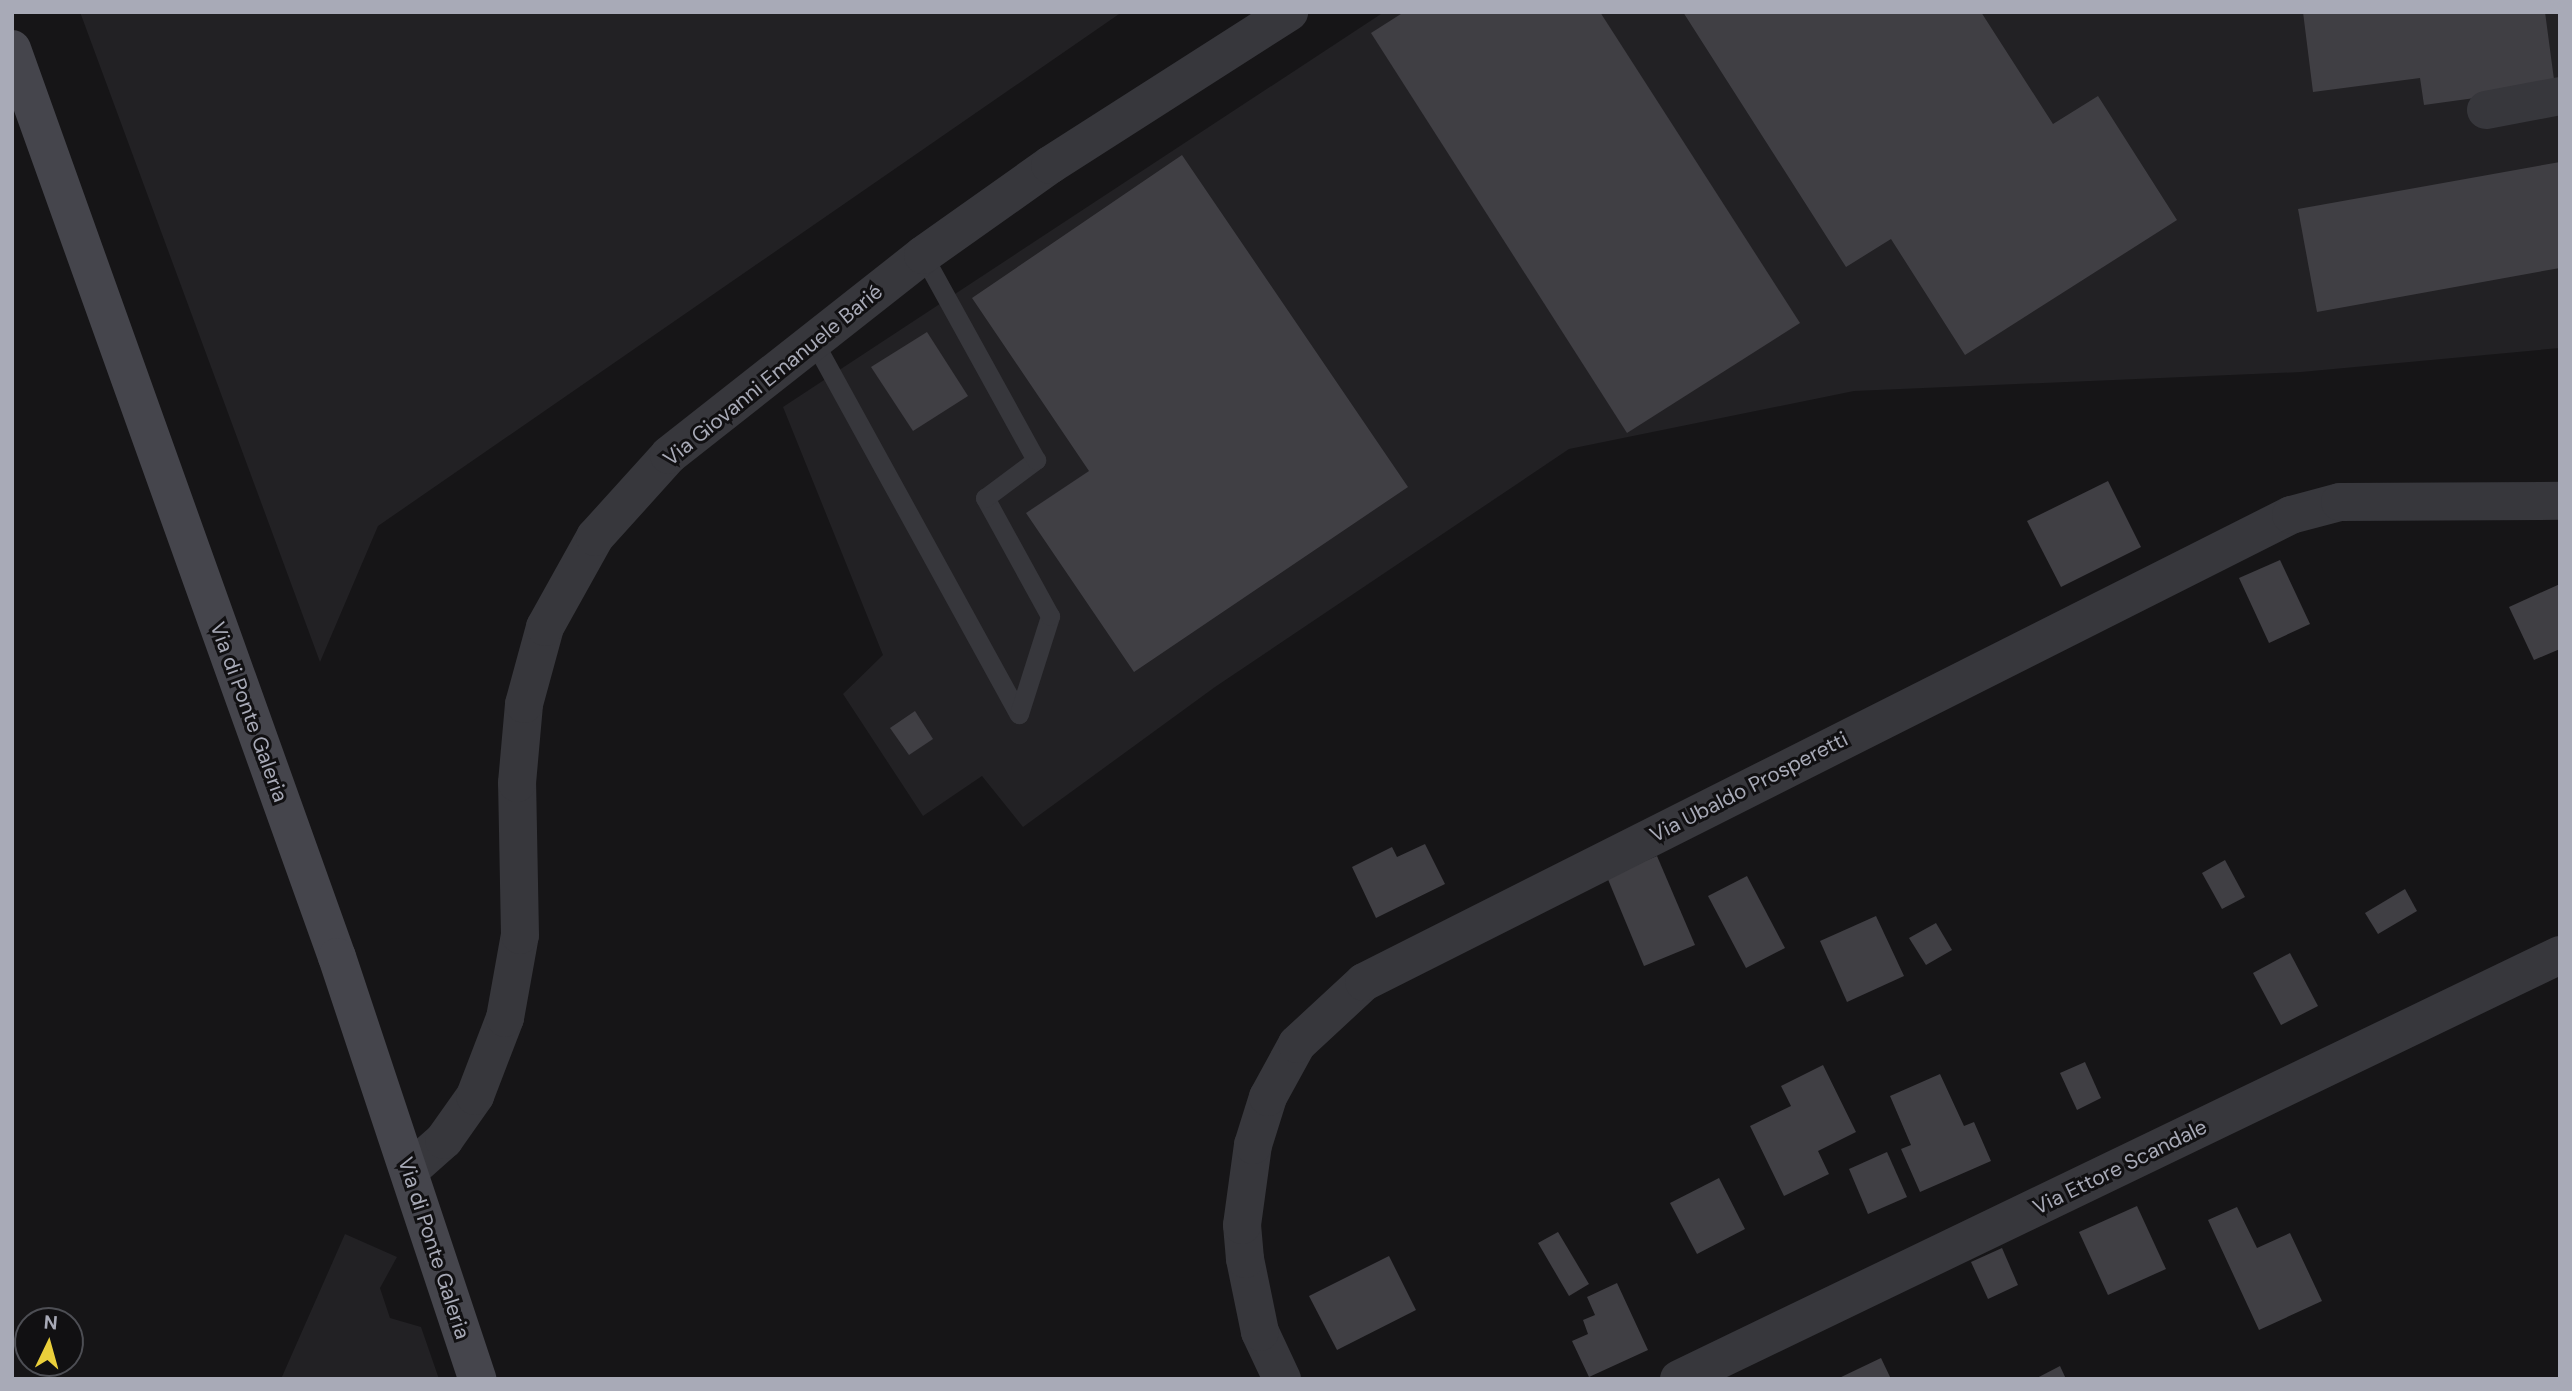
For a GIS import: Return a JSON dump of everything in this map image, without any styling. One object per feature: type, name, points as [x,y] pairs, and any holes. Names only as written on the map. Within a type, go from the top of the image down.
[{"type":"main road","name":"Via di Ponte Galeria","points":[[12,49],[409,1171],[477,1379]]},
{"type":"street","name":"Via Giovanni Emanuele Barié","points":[[409,1171],[444,1140],[475,1096],[505,1018],[520,935],[517,783],[524,704],[538,646],[561,590],[610,517],[669,455],[923,256],[1050,165],[1289,12]]},
{"type":"street","points":[[2486,110],[2560,96]]},
{"type":"street","name":"Via Ubaldo Prosperetti","points":[[1282,1379],[1260,1332],[1245,1259],[1242,1225],[1253,1145],[1268,1097],[1297,1044],[1364,982],[2295,514],[2340,502],[2560,501]]},
{"type":"street","name":"Via Ettore Scandale","points":[[1699,1375],[2560,956]]},
{"type":"lane","points":[[813,340],[1019,714],[1050,616],[985,498],[1036,460],[923,256]]},
{"type":"shaded area","points":[[80,12],[1122,12],[378,526],[320,662]]},
{"type":"shaded area","points":[[1384,12],[2560,12],[2560,348],[2301,372],[1854,391],[1569,449],[1215,687],[1023,827],[982,776],[923,816],[843,694],[883,655],[783,407]]},
{"type":"shaded area","points":[[345,1234],[397,1257],[380,1288],[390,1318],[421,1327],[439,1379],[281,1379]]},
{"type":"building","points":[[1404,12],[1600,12],[1800,323],[1627,433],[1371,33]]},
{"type":"building","points":[[1683,12],[1981,12],[2053,124],[2098,96],[2177,220],[1965,355],[1891,239],[1846,267]]},
{"type":"building","points":[[2303,12],[2545,12],[2555,87],[2424,105],[2420,78],[2313,92]]},
{"type":"building","points":[[1182,155],[1408,487],[1134,672],[1026,513],[1089,471],[972,298]]},
{"type":"building","points":[[2560,162],[2560,268],[2317,312],[2298,209]]},
{"type":"building","points":[[927,332],[968,396],[913,431],[871,367]]},
{"type":"building","points":[[2108,481],[2141,547],[2061,587],[2027,521]]},
{"type":"building","points":[[2280,560],[2310,624],[2269,643],[2239,578]]},
{"type":"building","points":[[2560,584],[2560,649],[2534,660],[2509,607]]},
{"type":"building","points":[[915,711],[933,739],[909,755],[890,728]]},
{"type":"building","points":[[1425,844],[1445,884],[1376,918],[1352,867],[1392,847],[1397,857]]},
{"type":"building","points":[[1657,856],[1695,945],[1644,966],[1607,877]]},
{"type":"building","points":[[2225,860],[2245,897],[2222,909],[2202,873]]},
{"type":"building","points":[[1747,876],[1785,948],[1746,968],[1708,896]]},
{"type":"building","points":[[2405,889],[2417,911],[2378,934],[2365,913]]},
{"type":"building","points":[[1876,916],[1904,976],[1847,1002],[1820,941]]},
{"type":"building","points":[[1936,923],[1952,950],[1926,965],[1909,938]]},
{"type":"building","points":[[2290,953],[2318,1006],[2281,1025],[2253,973]]},
{"type":"building","points":[[2085,1062],[2101,1098],[2077,1110],[2060,1073]]},
{"type":"building","points":[[1823,1065],[1856,1132],[1818,1151],[1829,1174],[1784,1196],[1750,1126],[1791,1106],[1781,1086]]},
{"type":"building","points":[[1940,1074],[1964,1126],[1974,1122],[1991,1161],[1920,1192],[1901,1149],[1911,1145],[1890,1096]]},
{"type":"building","points":[[1887,1152],[1907,1197],[1868,1214],[1849,1169]]},
{"type":"building","points":[[1719,1178],[1745,1229],[1697,1254],[1670,1203]]},
{"type":"building","points":[[2137,1206],[2166,1269],[2108,1295],[2079,1232]]},
{"type":"building","points":[[2237,1207],[2257,1248],[2290,1233],[2322,1301],[2259,1330],[2208,1220]]},
{"type":"building","points":[[1558,1232],[1589,1284],[1569,1296],[1538,1243]]},
{"type":"building","points":[[2002,1248],[2018,1285],[1988,1299],[1971,1262]]},
{"type":"building","points":[[1389,1256],[1416,1310],[1337,1350],[1309,1296]]},
{"type":"building","points":[[1617,1283],[1648,1350],[1589,1377],[1572,1341],[1588,1334],[1583,1320],[1595,1315],[1587,1297]]},
{"type":"building","points":[[1881,1358],[1891,1379],[1837,1379]]},
{"type":"building","points":[[2060,1366],[2066,1379],[2035,1379]]}]
